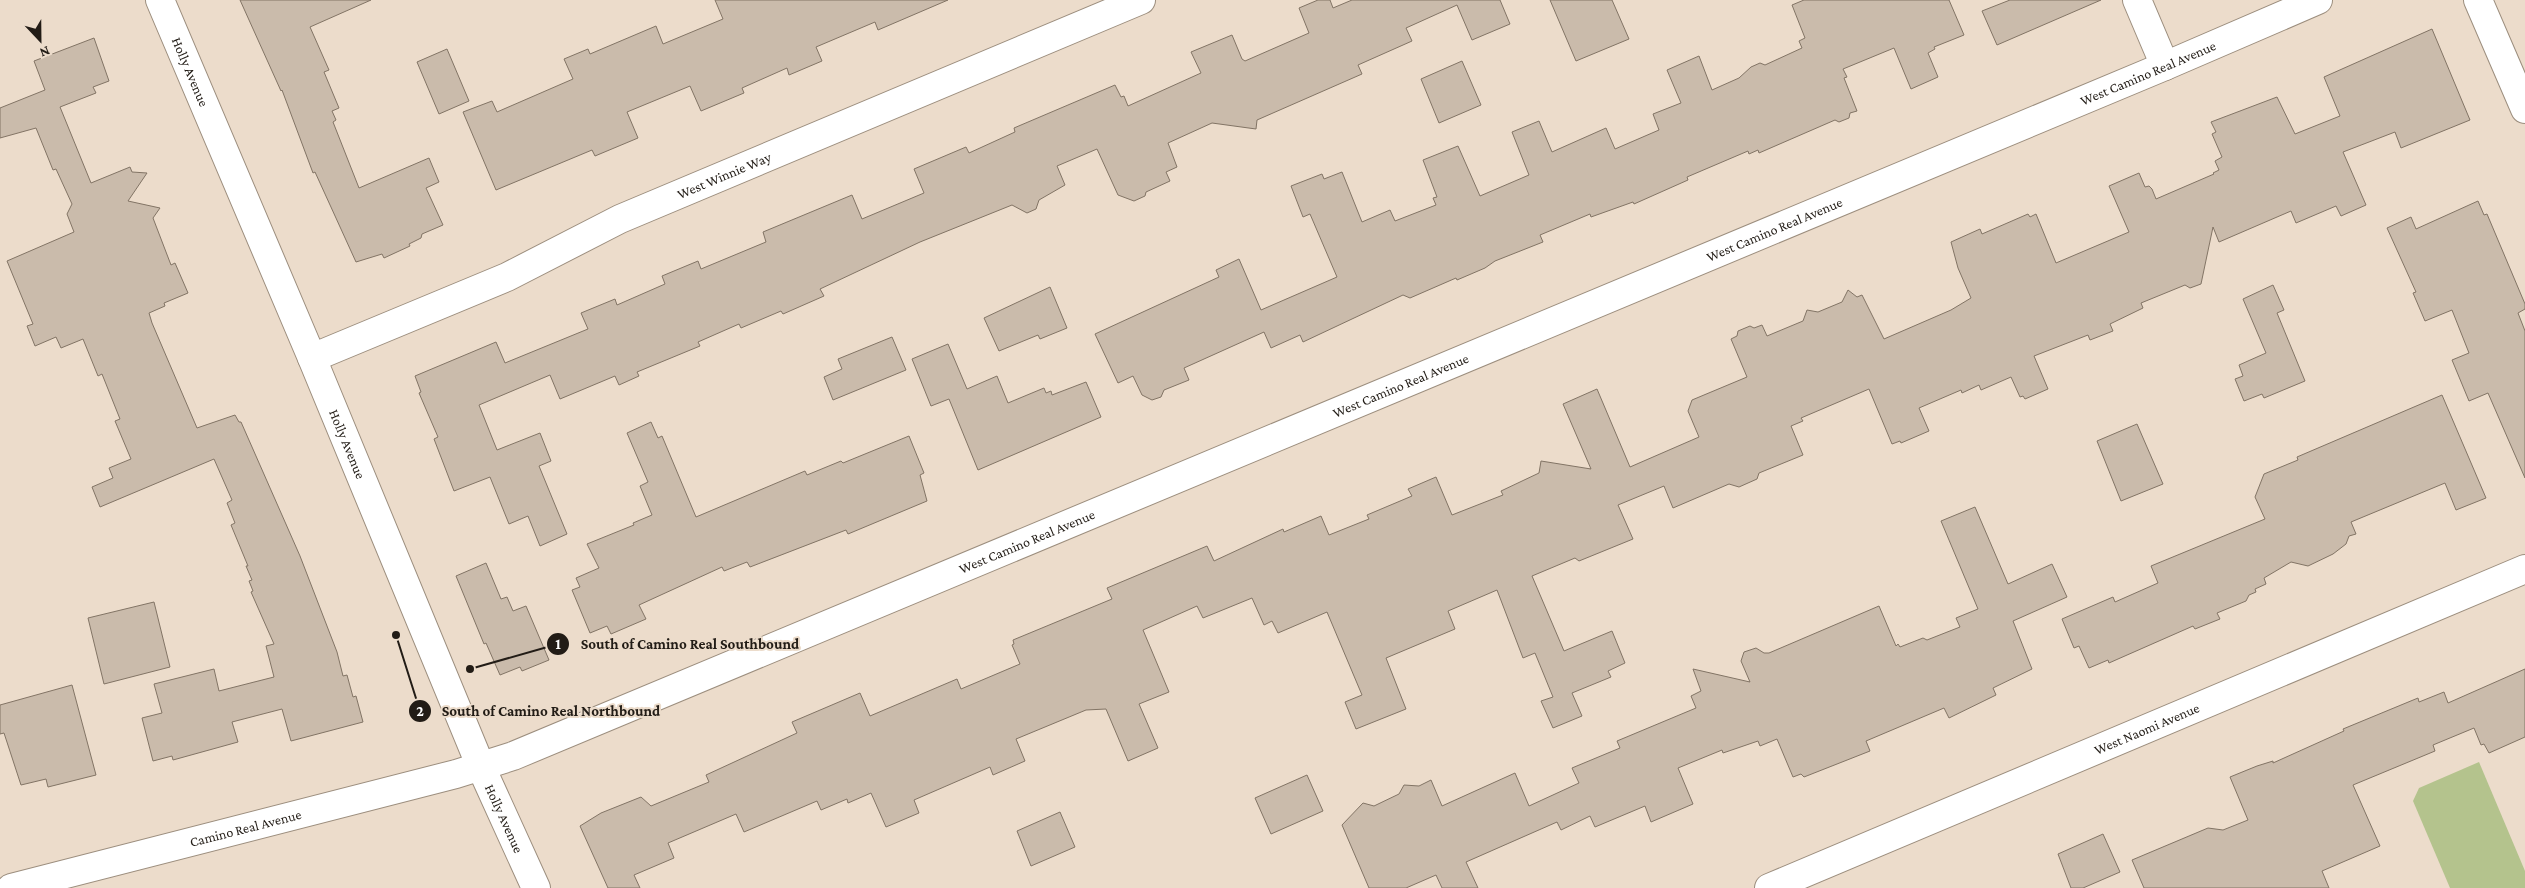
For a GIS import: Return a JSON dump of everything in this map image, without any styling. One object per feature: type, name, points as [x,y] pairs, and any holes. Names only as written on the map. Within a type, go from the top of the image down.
[{"type":"street","name":"Holly Avenue","points":[[160,0],[312,358],[481,767],[536,888]]},
{"type":"street","name":"West Winnie Way","points":[[312,358],[507,277],[620,219],[1141,0]]},
{"type":"street","points":[[2137,0],[2165,66]]},
{"type":"street","name":"West Camino Real Avenue","points":[[481,767],[550,740],[2165,66],[2318,0]]},
{"type":"street","points":[[2478,0],[2525,109]]},
{"type":"street","name":"West Naomi Avenue","points":[[1769,888],[2525,569]]},
{"type":"street","name":"Camino Real Avenue","points":[[11,888],[481,767]]},
{"type":"green space","points":[[2479,762],[2525,871],[2525,888],[2450,888],[2413,801],[2419,788]]},
{"type":"building","points":[[240,0],[371,0],[310,27],[329,70],[324,72],[339,108],[332,111],[336,120],[333,122],[359,188],[429,158],[439,182],[426,188],[443,225],[422,234],[421,238],[409,244],[410,246],[384,258],[382,254],[356,262],[315,172],[313,173],[282,90]]},
{"type":"building","points":[[715,0],[948,0],[878,30],[875,22],[816,47],[822,61],[789,75],[787,68],[742,88],[744,93],[701,111],[690,86],[627,112],[638,138],[595,156],[592,150],[496,190],[463,112],[492,101],[497,112],[573,79],[564,59],[588,49],[590,54],[656,26],[663,44],[723,19]]},
{"type":"building","points":[[1318,0],[1330,0],[1333,8],[1352,0],[1500,0],[1510,24],[1472,40],[1457,5],[1406,28],[1412,41],[1358,65],[1362,74],[1257,120],[1256,129],[1212,123],[1168,143],[1177,167],[1166,172],[1170,181],[1146,192],[1145,196],[1134,201],[1118,195],[1097,149],[1057,166],[1065,185],[1039,200],[1036,209],[1027,213],[1012,205],[920,242],[820,289],[824,296],[783,314],[781,311],[741,328],[739,324],[698,342],[700,346],[637,372],[639,376],[619,385],[615,376],[560,399],[550,375],[479,405],[497,450],[540,433],[551,461],[539,466],[567,534],[540,546],[528,516],[509,524],[490,477],[454,491],[434,439],[438,437],[419,393],[421,392],[415,376],[496,342],[505,363],[588,329],[581,313],[615,299],[617,305],[665,284],[662,276],[698,261],[701,269],[766,242],[763,232],[852,195],[862,219],[924,193],[914,169],[966,147],[969,153],[1015,132],[1014,128],[1115,85],[1121,97],[1124,96],[1128,106],[1201,73],[1191,52],[1232,35],[1242,59],[1245,61],[1309,33],[1299,8]]},
{"type":"building","points":[[1550,0],[1612,0],[1629,39],[1576,61]]},
{"type":"building","points":[[1804,0],[1949,0],[1964,35],[1934,47],[1935,49],[1928,53],[1938,77],[1911,89],[1894,48],[1843,69],[1847,77],[1844,78],[1857,111],[1850,113],[1849,118],[1839,122],[1835,120],[1759,153],[1758,150],[1749,154],[1748,151],[1687,177],[1688,180],[1634,204],[1633,202],[1591,217],[1590,214],[1540,235],[1543,242],[1495,261],[1485,268],[1457,280],[1456,278],[1410,298],[1403,295],[1303,342],[1300,335],[1271,348],[1264,332],[1184,368],[1189,380],[1164,390],[1161,397],[1152,400],[1142,395],[1133,376],[1118,383],[1095,334],[1219,277],[1216,270],[1239,259],[1261,310],[1337,277],[1310,214],[1303,217],[1291,186],[1322,174],[1324,179],[1342,172],[1362,222],[1390,210],[1395,221],[1436,205],[1433,198],[1437,197],[1423,160],[1458,146],[1480,196],[1529,175],[1512,132],[1539,121],[1552,152],[1606,128],[1615,149],[1659,130],[1653,114],[1681,103],[1667,70],[1699,56],[1712,90],[1739,78],[1751,67],[1760,63],[1765,65],[1802,48],[1799,41],[1805,38],[1792,5]]},
{"type":"building","points":[[2010,0],[2101,0],[1997,45],[1982,11]]},
{"type":"building","points":[[2432,29],[2470,120],[2401,148],[2395,132],[2343,152],[2366,205],[2341,216],[2336,206],[2296,223],[2291,211],[2219,242],[2213,227],[2201,284],[2190,288],[2185,285],[2141,303],[2143,308],[2110,324],[2113,331],[2090,340],[2088,335],[2034,356],[2048,389],[2025,399],[2023,396],[2020,397],[2011,377],[1981,390],[1979,385],[1962,393],[1961,390],[1919,408],[1929,431],[1901,443],[1900,441],[1892,444],[1869,389],[1801,418],[1803,421],[1791,426],[1803,455],[1759,473],[1757,479],[1739,487],[1729,484],[1673,508],[1664,486],[1618,505],[1633,539],[1579,561],[1575,558],[1532,576],[1564,651],[1612,631],[1625,663],[1608,671],[1611,677],[1572,693],[1582,716],[1553,728],[1541,701],[1553,697],[1535,653],[1523,658],[1497,590],[1448,611],[1455,629],[1386,658],[1406,709],[1356,729],[1345,702],[1362,695],[1327,612],[1278,633],[1272,621],[1264,625],[1252,598],[1203,618],[1197,606],[1143,630],[1169,692],[1139,704],[1158,748],[1128,761],[1106,709],[1086,710],[1016,739],[1025,761],[993,775],[990,767],[914,800],[919,813],[886,827],[871,793],[848,803],[847,799],[821,810],[817,801],[744,832],[736,814],[668,843],[674,858],[634,875],[640,888],[608,888],[580,826],[601,813],[641,797],[651,806],[709,782],[706,775],[797,733],[792,722],[860,693],[870,716],[957,679],[961,689],[1020,664],[1012,645],[1014,644],[1013,640],[1112,599],[1107,588],[1207,546],[1214,561],[1283,529],[1284,532],[1321,516],[1329,535],[1369,519],[1367,515],[1412,496],[1408,489],[1436,477],[1452,515],[1503,495],[1501,491],[1539,473],[1541,461],[1591,469],[1563,404],[1597,389],[1630,467],[1699,437],[1688,411],[1692,400],[1747,377],[1731,339],[1737,336],[1738,331],[1750,326],[1754,328],[1762,325],[1767,336],[1803,321],[1807,310],[1818,312],[1842,302],[1848,290],[1857,297],[1862,295],[1884,339],[1951,310],[1971,298],[1958,268],[1951,242],[1980,229],[1982,234],[2028,214],[2030,217],[2036,214],[2056,263],[2129,232],[2109,186],[2139,173],[2145,187],[2149,186],[2152,189],[2156,199],[2214,174],[2219,170],[2215,161],[2222,157],[2212,134],[2216,132],[2211,122],[2277,97],[2295,134],[2340,116],[2324,77]]},
{"type":"building","points":[[94,38],[109,81],[93,87],[96,93],[60,107],[91,183],[130,167],[132,172],[147,173],[128,201],[160,208],[153,218],[171,265],[175,263],[188,293],[164,303],[165,306],[149,313],[152,323],[197,428],[235,415],[239,422],[241,422],[300,556],[337,652],[343,676],[347,675],[353,697],[356,696],[363,722],[291,741],[282,709],[232,722],[238,742],[173,760],[172,756],[153,761],[142,718],[162,713],[154,684],[214,669],[219,691],[274,677],[266,646],[274,644],[251,592],[253,591],[249,581],[252,580],[246,566],[248,566],[231,525],[235,523],[227,503],[232,500],[214,459],[100,507],[92,487],[113,478],[109,468],[131,459],[115,421],[120,419],[102,374],[98,376],[83,339],[61,348],[56,337],[35,346],[27,326],[33,324],[7,261],[74,232],[67,214],[72,204],[56,169],[53,170],[36,128],[0,138],[0,108],[45,90],[34,61]]},
{"type":"building","points":[[447,49],[469,101],[439,114],[417,62]]},
{"type":"building","points":[[1462,61],[1481,105],[1439,123],[1421,79]]},
{"type":"building","points":[[2478,201],[2484,215],[2487,214],[2525,304],[2525,309],[2518,313],[2525,331],[2525,478],[2488,393],[2469,401],[2452,360],[2469,353],[2452,310],[2425,321],[2413,293],[2416,292],[2387,228],[2411,217],[2416,229]]},
{"type":"building","points":[[2273,285],[2284,310],[2277,313],[2305,381],[2264,398],[2262,394],[2244,401],[2235,379],[2243,376],[2239,365],[2266,353],[2243,299]]},
{"type":"building","points":[[1050,287],[1067,328],[1040,339],[1038,335],[999,351],[984,318]]},
{"type":"building","points":[[892,337],[906,370],[833,400],[824,377],[842,369],[838,359]]},
{"type":"building","points":[[948,344],[967,389],[997,376],[1008,403],[1044,388],[1046,393],[1051,391],[1052,395],[1086,382],[1101,417],[978,470],[949,399],[931,406],[912,359]]},
{"type":"building","points":[[2442,395],[2486,498],[2456,510],[2445,483],[2351,522],[2356,534],[2349,536],[2346,544],[2333,554],[2308,566],[2291,562],[2264,578],[2266,584],[2255,589],[2256,592],[2249,595],[2246,601],[2217,613],[2220,619],[2195,629],[2193,626],[2109,663],[2108,660],[2089,668],[2079,646],[2074,648],[2062,619],[2113,597],[2115,602],[2158,583],[2151,566],[2265,519],[2255,497],[2264,474],[2298,460],[2297,457]]},
{"type":"building","points":[[651,422],[658,438],[662,436],[696,517],[805,471],[807,475],[841,461],[843,463],[909,436],[924,473],[920,475],[927,501],[848,534],[846,530],[750,567],[747,562],[724,571],[722,567],[639,605],[646,619],[611,634],[607,626],[590,633],[572,590],[580,587],[576,578],[599,568],[587,544],[634,525],[633,523],[652,515],[640,486],[648,482],[627,433]]},
{"type":"building","points":[[2137,424],[2163,484],[2121,501],[2097,441]]},
{"type":"building","points":[[1975,507],[2008,584],[2052,564],[2067,597],[2013,621],[2032,669],[1993,688],[1996,695],[1949,718],[1944,708],[1866,741],[1870,751],[1804,777],[1801,774],[1793,777],[1777,739],[1760,746],[1758,741],[1723,753],[1722,750],[1678,768],[1693,804],[1651,822],[1645,806],[1595,827],[1590,816],[1561,830],[1557,822],[1466,862],[1478,888],[1442,888],[1436,875],[1406,888],[1369,888],[1342,825],[1363,803],[1374,806],[1399,794],[1404,785],[1419,786],[1431,780],[1442,806],[1515,773],[1529,806],[1579,783],[1572,768],[1620,748],[1617,741],[1696,708],[1691,696],[1701,691],[1693,669],[1750,682],[1741,661],[1744,652],[1756,648],[1764,653],[1769,653],[1879,606],[1896,646],[1898,644],[1900,647],[1923,638],[1927,640],[1960,627],[1956,618],[1978,609],[1941,521]]},
{"type":"building","points":[[486,563],[501,599],[507,597],[513,611],[526,606],[549,660],[522,671],[520,667],[500,675],[486,643],[484,644],[456,576]]},
{"type":"building","points":[[154,602],[170,667],[104,684],[88,618]]},
{"type":"building","points":[[2525,669],[2525,737],[2489,753],[2484,744],[2481,745],[2474,728],[2433,745],[2435,751],[2353,785],[2380,846],[2322,871],[2329,888],[2144,888],[2132,860],[2208,828],[2223,830],[2248,820],[2230,777],[2257,766],[2273,761],[2273,763],[2344,731],[2343,729],[2418,698],[2419,702],[2444,692],[2448,703]]},
{"type":"building","points":[[72,685],[96,775],[48,787],[46,779],[21,785],[4,733],[0,734],[0,705]]},
{"type":"building","points":[[1307,775],[1323,811],[1271,834],[1255,798]]},
{"type":"building","points":[[1060,812],[1075,847],[1031,866],[1017,831]]},
{"type":"building","points":[[2103,834],[2120,872],[2083,888],[2071,888],[2058,854]]},
{"type":"place","name":"South of Camino Real Northbound","points":[[396,635]]},
{"type":"place","name":"South of Camino Real Southbound","points":[[470,669]]}]
